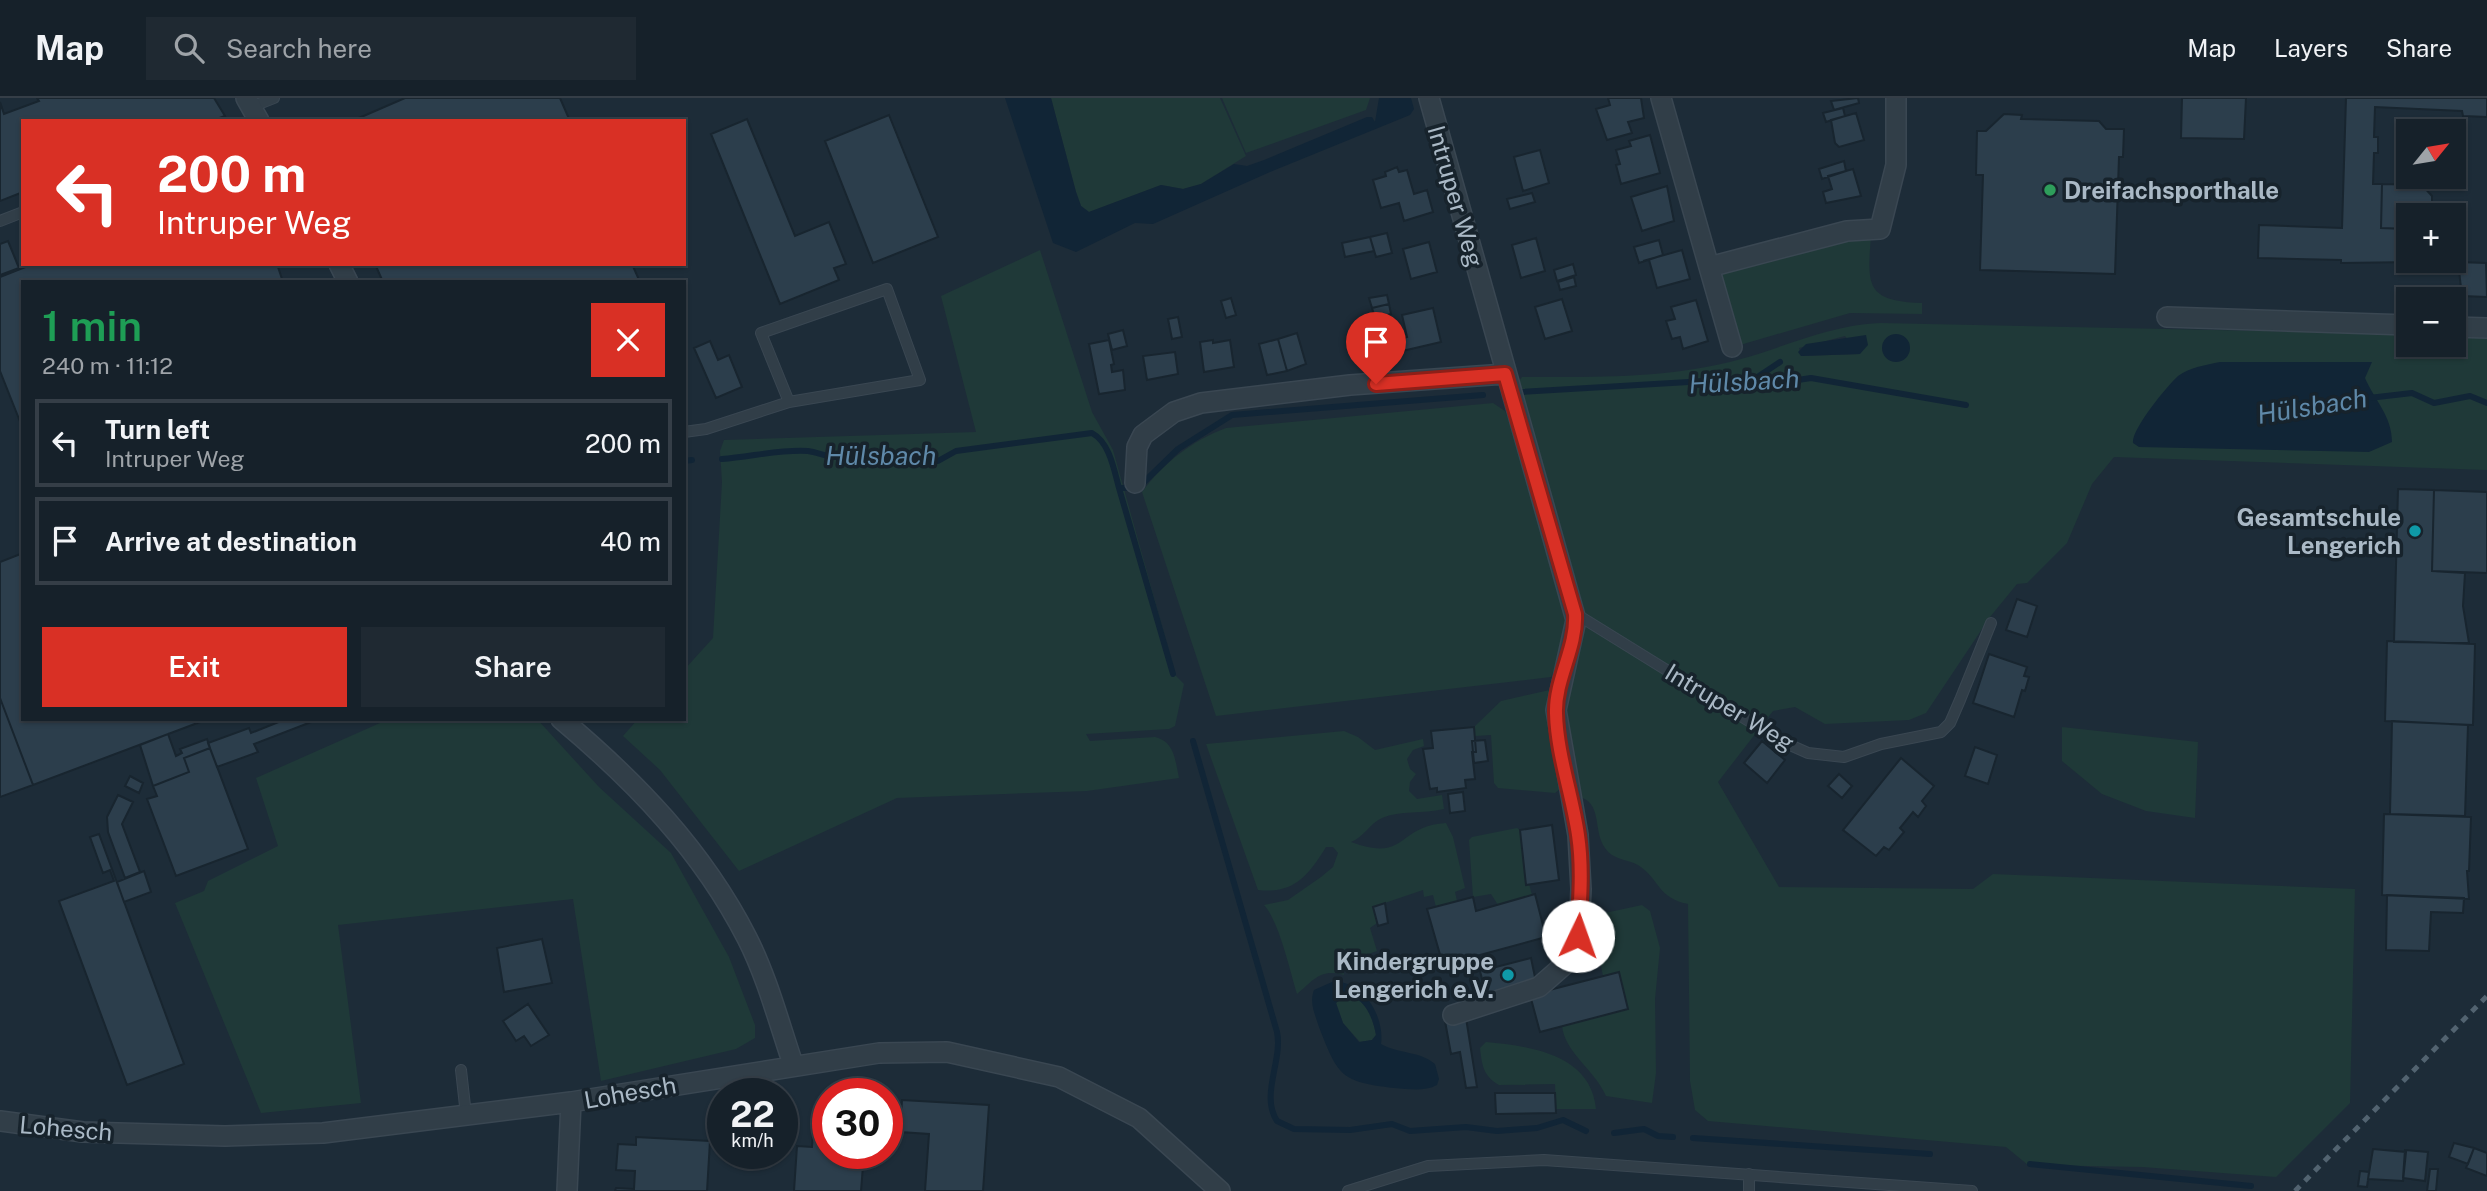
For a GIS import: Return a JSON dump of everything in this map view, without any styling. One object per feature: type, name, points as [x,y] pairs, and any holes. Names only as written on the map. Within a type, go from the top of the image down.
[{"type":"street","name":"Intruper Weg","points":[[1429,98],[1575,614],[1574,639],[1560,682],[1556,710],[1578,835],[1581,889],[1578,936],[1564,965],[1539,987],[1453,1015]]},
{"type":"street","points":[[1661,98],[1732,348]]},
{"type":"street","points":[[1709,267],[1847,231],[1880,229],[1896,165],[1896,98]]},
{"type":"street","points":[[2167,317],[2396,325]]},
{"type":"street","points":[[2466,327],[2487,328]]},
{"type":"street","points":[[1135,484],[1137,447],[1143,435],[1174,412],[1201,403],[1350,385],[1505,374]]},
{"type":"street","points":[[563,721],[663,813],[709,871],[748,940],[793,1064]]},
{"type":"street","name":"Lohesch","points":[[0,1121],[83,1132],[225,1136],[323,1133],[571,1102],[793,1064],[879,1053],[947,1052],[1059,1077],[1139,1118],[1220,1191]]},
{"type":"street","points":[[567,1191],[571,1102]]},
{"type":"lane","points":[[252,109],[274,98]]},
{"type":"lane","points":[[0,221],[21,213]]},
{"type":"lane","points":[[686,432],[706,429],[789,402],[920,380],[887,289],[761,333],[789,402]]},
{"type":"lane","name":"Intruper Weg","points":[[1575,614],[1781,741],[1808,752],[1844,757],[1881,744],[1935,734],[1945,728],[1961,700],[1991,623]]},
{"type":"lane","points":[[461,1070],[466,1115]]},
{"type":"lane","points":[[1348,1191],[1428,1166],[1544,1160],[1972,1191]]},
{"type":"lane","points":[[1749,1174],[1749,1191]]},
{"type":"green space","points":[[1051,98],[1220,98],[1246,156],[1201,184],[1183,189],[1161,185],[1089,212],[1081,206],[1076,192]]},
{"type":"green space","points":[[1222,98],[1370,98],[1366,110],[1246,153]]},
{"type":"green space","points":[[1848,235],[1871,236],[1869,267],[1874,288],[1890,299],[1922,303],[1922,314],[1850,313],[1740,345],[1720,279],[1727,269]]},
{"type":"green space","points":[[1040,250],[1092,412],[1113,450],[1176,676],[1184,684],[1175,726],[1169,729],[1086,734],[1090,741],[1155,737],[1162,739],[1173,753],[1179,778],[1087,791],[897,798],[739,871],[660,770],[623,736],[636,721],[686,721],[686,668],[713,638],[722,482],[720,451],[724,440],[976,432],[941,296]]},
{"type":"green space","points":[[1880,323],[2396,334],[2396,357],[2466,357],[2466,335],[2487,335],[2487,470],[2114,457],[2092,484],[2067,543],[2027,583],[2017,584],[1990,617],[1926,713],[1909,720],[1825,724],[1795,707],[1773,711],[1718,782],[1779,887],[1973,889],[1993,874],[2355,889],[2350,1103],[2276,1177],[2142,1167],[2028,1165],[2006,1147],[1708,1121],[1695,1110],[1690,1081],[1688,904],[1664,893],[1638,865],[1608,852],[1601,841],[1591,804],[1576,796],[1563,708],[1586,616],[1519,381],[1522,377],[1632,376],[1714,366],[1844,328]],"holes":[[[1845,336],[1860,354],[1801,356],[1799,348]]]},
{"type":"green space","points":[[1493,403],[1505,411],[1512,428],[1568,621],[1567,642],[1551,677],[1216,716],[1142,492],[1150,481],[1190,446],[1226,428]]},
{"type":"green space","points":[[1554,689],[1560,789],[1555,793],[1498,788],[1494,783],[1491,735],[1475,736],[1474,727],[1501,701]]},
{"type":"green space","points":[[384,721],[539,721],[599,787],[671,853],[729,957],[755,1025],[755,1038],[736,1049],[601,1081],[573,899],[338,925],[361,1103],[261,1113],[175,903],[204,891],[208,881],[278,846],[256,778]]},
{"type":"green space","points":[[2062,727],[2198,742],[2195,818],[2146,811],[2102,794],[2062,761]]},
{"type":"green space","points":[[1344,731],[1358,737],[1375,750],[1423,739],[1424,746],[1413,750],[1407,759],[1410,769],[1416,774],[1410,782],[1409,791],[1417,799],[1442,795],[1444,809],[1389,816],[1377,821],[1351,842],[1369,847],[1393,846],[1418,830],[1446,823],[1453,837],[1465,888],[1455,892],[1457,901],[1436,907],[1433,895],[1424,897],[1423,890],[1373,907],[1377,923],[1370,928],[1377,951],[1351,960],[1345,958],[1342,961],[1344,975],[1323,975],[1297,994],[1279,934],[1264,905],[1288,900],[1321,877],[1333,867],[1338,853],[1333,847],[1326,847],[1313,867],[1299,881],[1281,889],[1258,890],[1206,744]]},
{"type":"green space","points":[[1517,828],[1520,830],[1526,884],[1529,884],[1532,895],[1498,905],[1491,894],[1473,897],[1469,840],[1472,837]]},
{"type":"green space","points":[[1642,905],[1650,911],[1660,948],[1655,999],[1656,1073],[1652,1103],[1606,1096],[1574,1053],[1564,1036],[1562,1026],[1628,1009],[1619,972],[1603,976],[1591,916]]},
{"type":"green space","points":[[1346,995],[1358,1000],[1367,1009],[1376,1035],[1372,1040],[1360,1042],[1343,1023],[1336,1003]]},
{"type":"green space","points":[[1486,1042],[1538,1050],[1570,1065],[1583,1076],[1592,1090],[1596,1109],[1556,1109],[1555,1084],[1499,1085],[1486,1074],[1483,1065],[1480,1048]]},
{"type":"water","points":[[1005,98],[1051,98],[1076,192],[1081,206],[1089,212],[1161,185],[1183,189],[1201,184],[1234,164],[1247,166],[1264,160],[1367,117],[1372,117],[1375,122],[1379,98],[1411,98],[1414,109],[1410,115],[1270,172],[1153,224],[1135,223],[1076,252],[1053,243]]},
{"type":"water","points":[[1896,334],[1906,338],[1910,348],[1906,358],[1896,362],[1886,358],[1882,348],[1886,338]]},
{"type":"water","points":[[1866,335],[1868,345],[1860,354],[1801,356],[1798,352],[1806,344]]},
{"type":"water","points":[[2220,362],[2372,362],[2365,378],[2386,416],[2392,442],[2369,452],[2139,447],[2133,443],[2143,419],[2178,376],[2193,368]]},
{"type":"water","points":[[1332,982],[1343,983],[1362,993],[1370,1002],[1379,1022],[1381,1044],[1423,1057],[1435,1064],[1439,1079],[1437,1085],[1422,1089],[1376,1086],[1344,1074],[1331,1056],[1314,1013],[1314,990]],"holes":[[[1346,995],[1363,1004],[1370,1015],[1376,1035],[1372,1040],[1359,1042],[1343,1023],[1336,1003]]]},
{"type":"building","points":[[37,98],[214,98],[225,116],[217,119],[21,119],[21,193],[0,201],[0,102],[4,114],[39,101]]},
{"type":"building","points":[[405,98],[560,98],[569,119],[357,119]]},
{"type":"building","points":[[1608,98],[1641,98],[1644,118],[1628,122],[1632,133],[1607,140],[1596,109],[1610,105]]},
{"type":"building","points":[[1858,98],[1859,103],[1834,110],[1831,101]]},
{"type":"building","points":[[2182,98],[2246,98],[2244,139],[2181,138]]},
{"type":"building","points":[[2346,98],[2487,98],[2487,117],[2463,116],[2462,111],[2375,107],[2374,137],[2378,137],[2378,153],[2374,153],[2373,184],[2382,184],[2381,228],[2396,229],[2396,262],[2341,263],[2341,260],[2258,258],[2259,225],[2342,228]]},
{"type":"building","points":[[1843,108],[1845,116],[1826,122],[1823,113]]},
{"type":"building","points":[[1856,113],[1864,140],[1839,147],[1835,143],[1831,120]]},
{"type":"building","name":"Dreifachsporthalle","points":[[2004,114],[2022,115],[2021,119],[2099,121],[2106,129],[2124,129],[2123,157],[2119,157],[2115,274],[1980,270],[1983,175],[1976,175],[1977,131],[1986,131]]},
{"type":"building","points":[[889,115],[938,237],[873,263],[825,141]]},
{"type":"building","points":[[747,119],[795,236],[829,222],[846,264],[834,268],[839,280],[780,304],[711,134]]},
{"type":"building","points":[[1650,135],[1660,173],[1621,184],[1616,165],[1620,164],[1616,150],[1631,146],[1629,141]]},
{"type":"building","points":[[1540,150],[1549,183],[1523,191],[1514,157]]},
{"type":"building","points":[[1844,161],[1846,171],[1822,179],[1819,169]]},
{"type":"building","points":[[1397,167],[1399,172],[1407,170],[1414,194],[1427,190],[1433,212],[1404,221],[1399,203],[1381,208],[1373,180],[1386,176],[1385,172]]},
{"type":"building","points":[[1853,169],[1861,196],[1826,203],[1823,192],[1832,189],[1828,176]]},
{"type":"building","points":[[2382,184],[2396,184],[2396,189],[2426,189],[2432,196],[2432,203],[2396,203],[2396,229],[2381,228]]},
{"type":"building","points":[[1667,186],[1674,221],[1642,231],[1631,197]]},
{"type":"building","points":[[1532,193],[1535,202],[1510,209],[1507,199]]},
{"type":"building","points":[[1387,233],[1392,253],[1376,257],[1370,237]]},
{"type":"building","points":[[1370,237],[1374,251],[1345,257],[1342,243]]},
{"type":"building","points":[[1536,238],[1545,271],[1521,278],[1512,245]]},
{"type":"building","points":[[1659,240],[1663,255],[1639,263],[1634,247]]},
{"type":"building","points":[[8,241],[19,268],[0,275],[0,244]]},
{"type":"building","points":[[1429,242],[1437,272],[1411,279],[1403,249]]},
{"type":"building","points":[[1682,250],[1690,279],[1657,288],[1649,260],[1643,261]]},
{"type":"building","points":[[2466,262],[2486,263],[2487,297],[2466,296],[2466,287],[2461,287],[2459,273],[2466,273]]},
{"type":"building","points":[[1573,264],[1576,275],[1557,281],[1554,270]]},
{"type":"building","points":[[28,266],[278,266],[282,280],[21,280],[21,424],[0,371],[0,277]]},
{"type":"building","points":[[376,266],[633,266],[639,280],[382,280]]},
{"type":"building","points":[[1574,277],[1576,286],[1560,290],[1558,282]]},
{"type":"building","points":[[1387,295],[1389,304],[1372,308],[1369,298]]},
{"type":"building","points":[[1231,298],[1236,315],[1226,318],[1221,301]]},
{"type":"building","points":[[1562,299],[1572,331],[1545,339],[1535,307]]},
{"type":"building","points":[[1696,300],[1708,341],[1683,349],[1680,337],[1672,339],[1666,321],[1675,319],[1671,307]]},
{"type":"building","points":[[1389,304],[1391,314],[1375,318],[1372,308]]},
{"type":"building","points":[[1433,308],[1441,342],[1398,352],[1395,340],[1407,337],[1402,315]]},
{"type":"building","points":[[1178,317],[1182,337],[1172,339],[1168,319]]},
{"type":"building","points":[[1123,330],[1127,346],[1112,350],[1108,334]]},
{"type":"building","points":[[1297,333],[1306,364],[1287,371],[1278,339]]},
{"type":"building","points":[[1278,339],[1287,371],[1267,375],[1259,344]]},
{"type":"building","points":[[1109,340],[1114,364],[1111,365],[1112,372],[1123,370],[1125,390],[1099,394],[1089,344]]},
{"type":"building","points":[[1213,340],[1213,343],[1230,340],[1234,367],[1204,372],[1200,342]]},
{"type":"building","points":[[710,341],[718,360],[729,355],[742,387],[716,398],[694,348]]},
{"type":"building","points":[[1175,352],[1178,374],[1147,380],[1143,356]]},
{"type":"building","name":"Gesamtschule Lengerich","points":[[2398,489],[2434,490],[2432,571],[2465,573],[2463,606],[2469,643],[2394,642]]},
{"type":"building","points":[[2434,490],[2487,492],[2487,573],[2432,571]]},
{"type":"building","points":[[21,554],[21,721],[203,721],[33,785],[0,698],[0,562]]},
{"type":"building","points":[[2017,599],[2037,606],[2027,637],[2006,630]]},
{"type":"building","points":[[2387,641],[2475,644],[2473,725],[2385,721]]},
{"type":"building","points":[[1989,654],[2027,667],[2024,676],[2029,677],[2014,717],[1973,703]]},
{"type":"building","points":[[0,698],[33,785],[0,797]]},
{"type":"building","points":[[281,721],[314,721],[254,744],[258,752],[217,767],[208,743],[249,728],[251,733]]},
{"type":"building","points":[[2392,721],[2468,725],[2465,816],[2390,814]]},
{"type":"building","points":[[1474,727],[1476,752],[1472,752],[1475,779],[1465,780],[1466,788],[1437,792],[1437,788],[1430,789],[1423,749],[1433,748],[1431,731]]},
{"type":"building","points":[[168,734],[176,756],[182,753],[180,749],[207,739],[210,748],[184,758],[189,772],[153,786],[140,745]]},
{"type":"building","points":[[1485,740],[1488,761],[1474,763],[1472,741]]},
{"type":"building","points":[[1762,741],[1785,760],[1767,783],[1744,763]]},
{"type":"building","points":[[1975,747],[1997,755],[1988,784],[1965,776]]},
{"type":"building","points":[[210,748],[248,849],[176,876],[147,799],[157,796],[153,786],[189,772],[184,758]]},
{"type":"building","points":[[1901,758],[1934,786],[1922,801],[1926,806],[1918,817],[1913,812],[1900,828],[1904,832],[1889,850],[1884,847],[1876,856],[1843,830]]},
{"type":"building","points":[[1839,774],[1852,786],[1842,798],[1828,786]]},
{"type":"building","points":[[130,776],[143,783],[139,793],[125,786]]},
{"type":"building","points":[[1463,792],[1465,811],[1450,813],[1448,794]]},
{"type":"building","points":[[118,795],[133,802],[122,824],[140,872],[125,878],[108,832],[107,817]]},
{"type":"building","points":[[2384,814],[2471,817],[2467,871],[2469,899],[2382,895]]},
{"type":"building","points":[[1552,825],[1559,880],[1526,885],[1520,830]]},
{"type":"building","points":[[99,834],[184,1064],[127,1085],[59,901],[114,881],[110,870],[103,873],[90,837]]},
{"type":"building","points":[[144,871],[151,892],[124,902],[117,882]]},
{"type":"building","points":[[1535,894],[1546,937],[1443,965],[1427,909],[1473,897],[1476,911]]},
{"type":"building","points":[[2387,895],[2464,898],[2463,913],[2431,912],[2429,951],[2386,950]]},
{"type":"building","points":[[1385,903],[1388,923],[1378,926],[1373,907]]},
{"type":"building","points":[[542,939],[552,983],[504,992],[497,948]]},
{"type":"building","name":"Kindergruppe Lengerich e.V.","points":[[1488,953],[1492,968],[1531,958],[1536,982],[1486,994],[1476,956]]},
{"type":"building","points":[[1619,972],[1628,1009],[1540,1032],[1530,995]]},
{"type":"building","points":[[528,1004],[549,1035],[531,1046],[524,1036],[516,1041],[503,1021]]},
{"type":"building","points":[[1466,1018],[1477,1087],[1466,1088],[1460,1052],[1451,1054],[1445,1021]]},
{"type":"building","points":[[1495,1093],[1555,1093],[1556,1113],[1496,1114]]},
{"type":"building","points":[[903,1100],[989,1105],[983,1191],[925,1191],[929,1134],[903,1132]]},
{"type":"building","points":[[636,1137],[707,1141],[707,1191],[615,1191],[616,1188],[634,1189],[635,1171],[616,1170],[618,1144],[636,1145]]},
{"type":"building","points":[[2454,1143],[2474,1148],[2468,1164],[2449,1157]]},
{"type":"building","points":[[798,1146],[812,1147],[812,1169],[863,1169],[861,1191],[794,1191]]},
{"type":"building","points":[[2474,1148],[2487,1153],[2487,1176],[2466,1168]]},
{"type":"building","points":[[2373,1149],[2406,1152],[2403,1181],[2368,1179]]},
{"type":"building","points":[[2405,1150],[2428,1152],[2425,1181],[2403,1178]]},
{"type":"building","points":[[2430,1169],[2438,1169],[2436,1191],[2427,1191]]},
{"type":"building","points":[[2360,1171],[2369,1172],[2367,1187],[2358,1186]]},
{"type":"waterway","points":[[1756,378],[1780,362]]},
{"type":"waterway","name":"Hülsbach","points":[[1521,392],[1756,378],[1791,381],[1811,378],[1966,405]]},
{"type":"waterway","name":"Hülsbach","points":[[2369,398],[2412,393],[2434,403],[2470,396],[2487,403]]},
{"type":"waterway","name":"Hülsbach","points":[[1141,485],[1178,449],[1232,415],[1483,395]]},
{"type":"waterway","name":"Hülsbach","points":[[722,459],[808,451],[835,457],[909,455],[938,461],[956,451],[1092,433],[1107,450],[1119,488],[1128,488]]},
{"type":"waterway","name":"Hülsbach","points":[[686,461],[692,460]]},
{"type":"waterway","points":[[1119,488],[1173,674]]},
{"type":"waterway","points":[[1193,741],[1277,1032],[1277,1054],[1271,1089],[1272,1111],[1277,1121],[1294,1129],[1350,1130],[1392,1124],[1410,1131],[1466,1127],[1497,1131],[1537,1128],[1563,1120],[1586,1131]]},
{"type":"waterway","points":[[1614,1133],[1644,1129],[1658,1136],[1673,1137]]},
{"type":"waterway","points":[[1693,1138],[1930,1154]]},
{"type":"waterway","points":[[2030,1164],[2251,1186]]},
{"type":"railway","points":[[2295,1191],[2487,996]]},
{"type":"place","name":"Dreifachsporthalle","points":[[2050,190]]},
{"type":"place","name":"Gesamtschule Lengerich","points":[[2415,531]]},
{"type":"place","name":"Kindergruppe Lengerich e.V.","points":[[1508,975]]},
{"type":"route","points":[[1376,384],[1505,374],[1542,492],[1575,614],[1574,639],[1560,682],[1556,710],[1557,730],[1578,835],[1581,889],[1578,936]]}]
